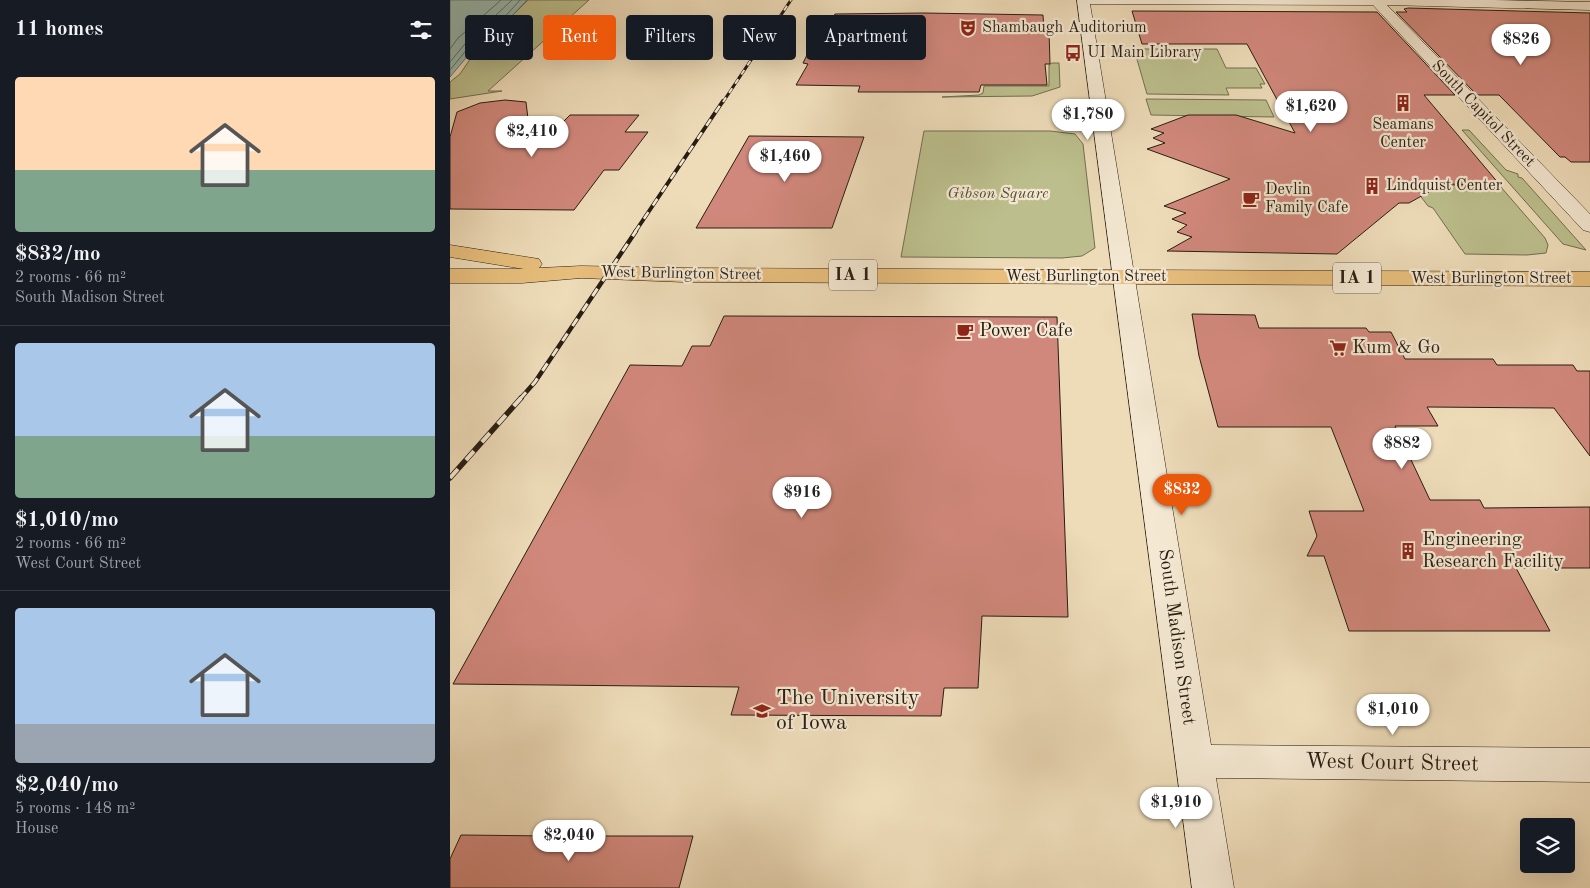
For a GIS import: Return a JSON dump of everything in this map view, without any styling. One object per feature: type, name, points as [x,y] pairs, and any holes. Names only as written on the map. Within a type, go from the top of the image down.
[{"type":"main road","name":"West Burlington Street","points":[[450,251],[581,272]]},
{"type":"main road","name":"West Burlington Street","points":[[450,276],[522,276],[581,272],[683,275],[1590,279]]},
{"type":"street","points":[[1083,0],[1376,1],[1590,6]]},
{"type":"street","name":"South Madison Street","points":[[1083,0],[1213,888]]},
{"type":"street","name":"South Capitol Street","points":[[1376,1],[1590,226]]},
{"type":"street","name":"West Court Street","points":[[1195,761],[1590,765]]},
{"type":"green space","points":[[528,0],[589,0],[572,15],[543,15],[543,41],[533,50],[533,15],[513,15]]},
{"type":"green space","points":[[1134,49],[1217,49],[1226,68],[1256,68],[1265,84],[1260,84],[1262,88],[1226,88],[1229,95],[1147,94]]},
{"type":"green space","points":[[470,60],[522,60],[488,91],[502,91],[450,99],[450,82],[460,74]]},
{"type":"green space","points":[[1059,63],[1060,87],[1032,96],[942,97],[979,95],[983,93],[984,86],[1049,86],[1049,65]]},
{"type":"green space","points":[[1146,99],[1266,100],[1274,117],[1151,115]]},
{"type":"green space","points":[[1462,130],[1469,130],[1506,170],[1518,174],[1518,177],[1522,178],[1586,250],[1563,244]]},
{"type":"green space","name":"Gibson Square","points":[[924,131],[1050,131],[1075,134],[1083,144],[1095,248],[1082,256],[1062,258],[901,257]]},
{"type":"green space","points":[[1438,185],[1500,186],[1545,238],[1548,245],[1546,253],[1527,255],[1465,254],[1433,208],[1428,206],[1415,189]]},
{"type":"water","points":[[450,0],[527,0],[513,15],[465,15],[465,59],[450,77]]},
{"type":"building","points":[[1404,9],[1590,13],[1590,162],[1571,162],[1565,157],[1560,157],[1499,95],[1477,95],[1396,12],[1407,12]]},
{"type":"building","points":[[1132,11],[1377,12],[1455,95],[1424,95],[1500,185],[1443,184],[1409,203],[1399,203],[1337,254],[1167,251],[1192,237],[1177,232],[1187,225],[1172,219],[1186,213],[1164,206],[1230,179],[1147,149],[1165,143],[1153,138],[1164,133],[1151,129],[1188,115],[1236,115],[1295,133],[1247,44],[1142,44]]},
{"type":"building","points":[[835,14],[1043,15],[1044,31],[1049,31],[1050,64],[1045,64],[1047,85],[981,85],[979,92],[858,92],[860,86],[796,85],[808,64],[803,63],[806,57],[806,60],[926,60],[926,15]]},
{"type":"building","points":[[505,100],[526,102],[532,153],[570,115],[639,115],[625,132],[648,132],[619,170],[604,170],[574,210],[450,209],[450,137],[457,112],[480,103]]},
{"type":"building","points":[[749,136],[864,137],[832,228],[696,228]]},
{"type":"building","points":[[1192,314],[1255,315],[1259,328],[1366,328],[1369,332],[1391,332],[1405,359],[1493,359],[1497,365],[1573,365],[1577,371],[1590,371],[1590,456],[1554,408],[1427,407],[1438,426],[1395,426],[1430,500],[1480,500],[1484,508],[1590,507],[1590,568],[1516,568],[1550,631],[1349,631],[1324,556],[1307,556],[1317,536],[1309,511],[1364,511],[1331,427],[1218,427],[1199,356]]},
{"type":"building","points":[[724,316],[1057,317],[1068,617],[982,616],[978,688],[944,688],[941,716],[731,715],[739,687],[453,684],[630,365],[682,366],[692,346],[710,346]]},
{"type":"building","points":[[461,835],[693,836],[679,888],[450,888],[450,859]]},
{"type":"railway","points":[[723,102],[791,0]]},
{"type":"railway","points":[[635,232],[723,101]]},
{"type":"railway","points":[[520,399],[535,382],[636,231]]},
{"type":"railway","points":[[450,478],[521,398]]},
{"type":"place","name":"Shambaugh Auditorium","points":[[968,28]]},
{"type":"place","name":"UI Main Library","points":[[1073,53]]},
{"type":"place","name":"Seamans Center","points":[[1403,103]]},
{"type":"place","name":"Lindquist Center","points":[[1372,186]]},
{"type":"place","name":"Devlin Family Cafe","points":[[1251,199]]},
{"type":"place","name":"Power Cafe","points":[[965,331]]},
{"type":"place","name":"Kum & Go","points":[[1338,348]]},
{"type":"place","name":"Engineering Research Facility","points":[[1408,551]]},
{"type":"place","name":"The University of Iowa","points":[[762,711]]}]
